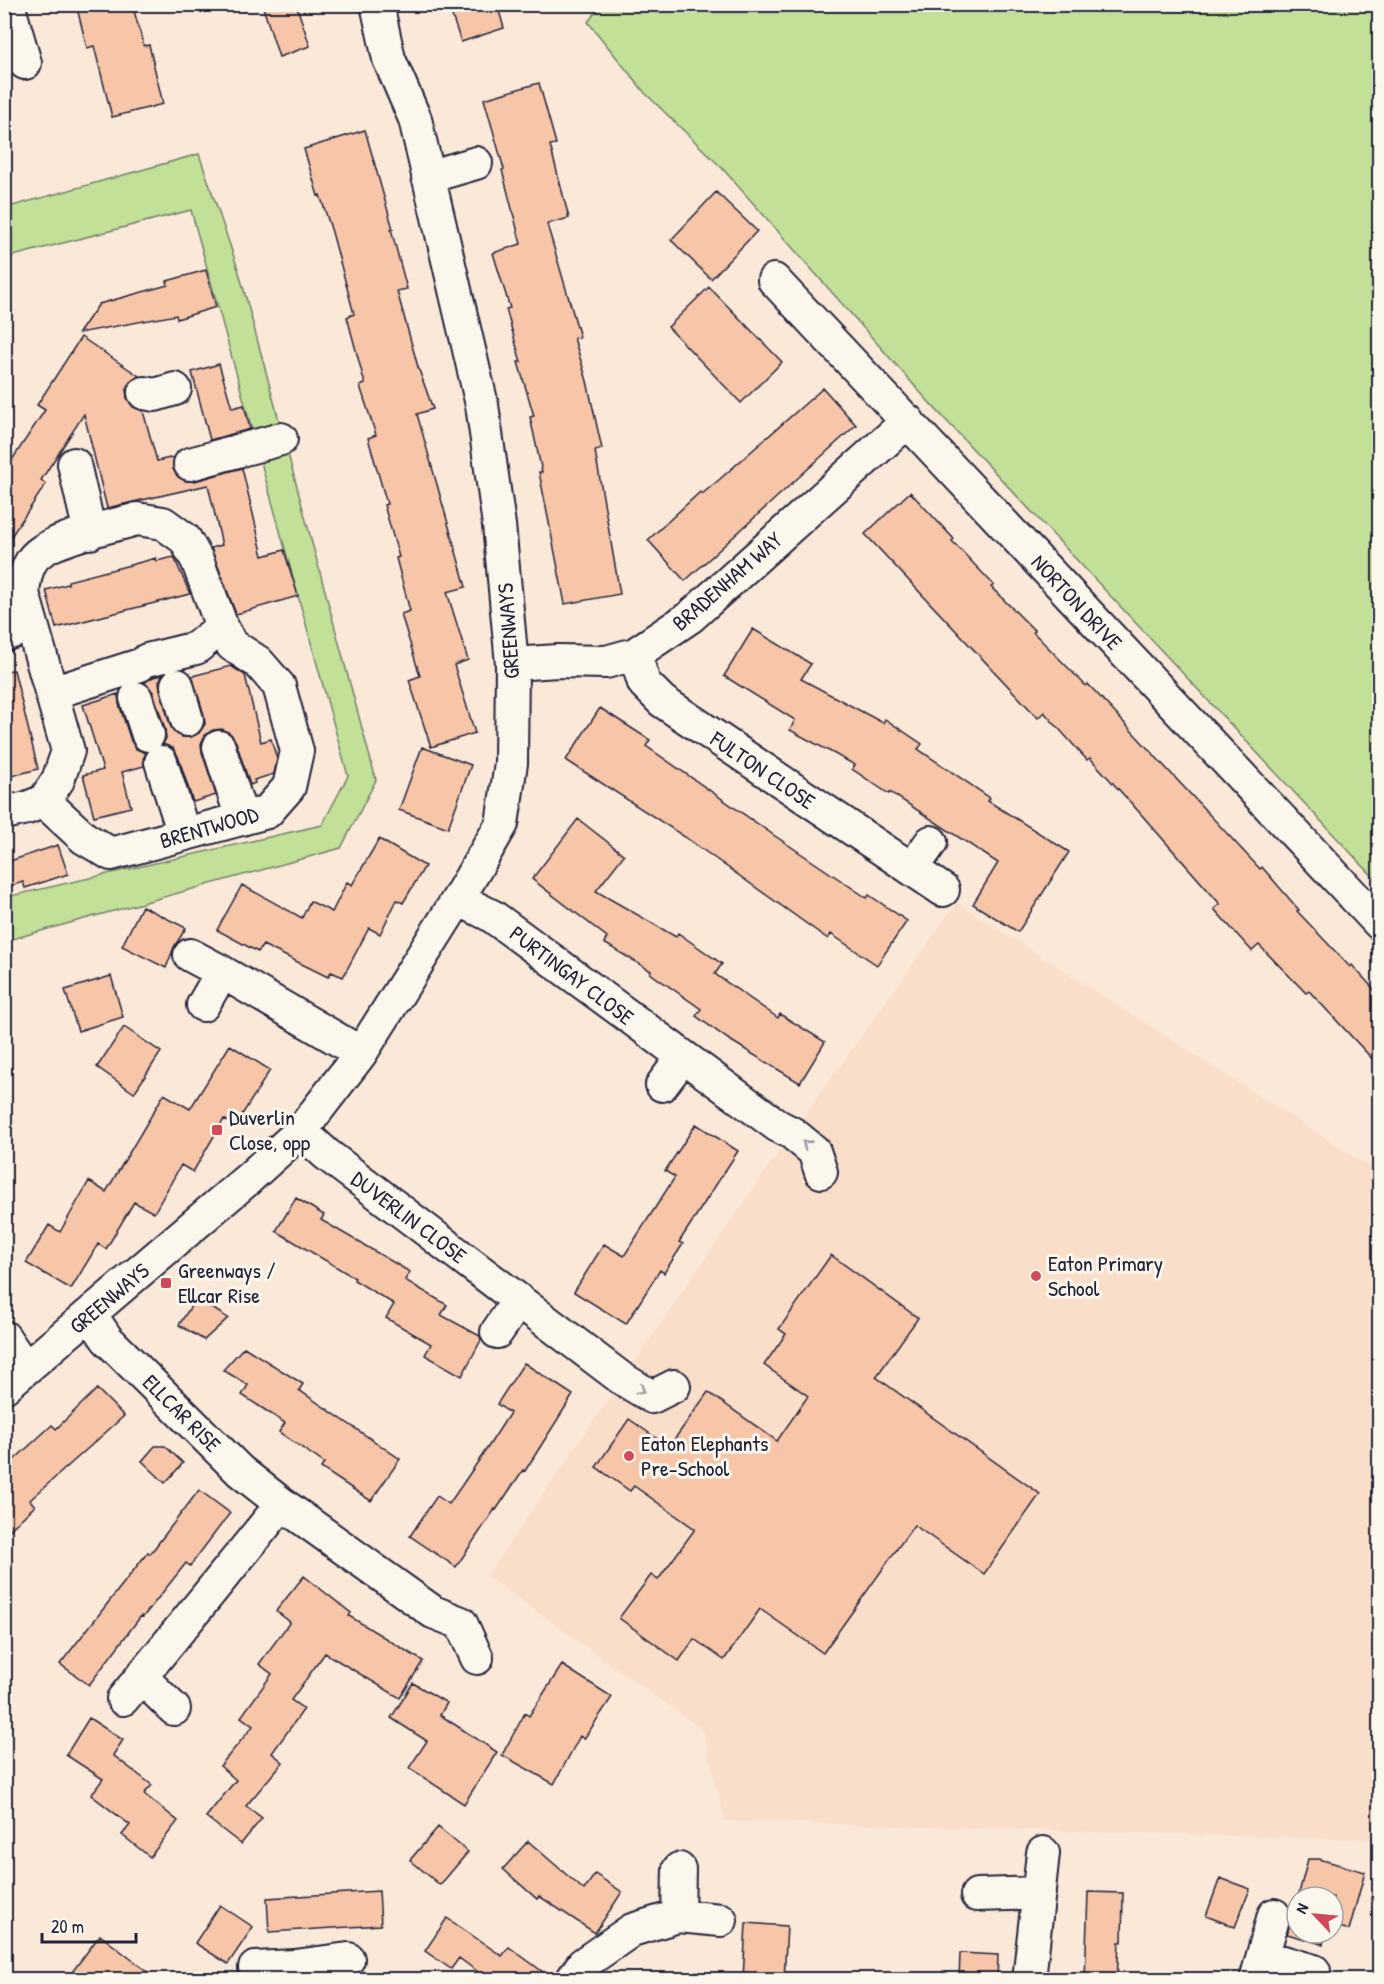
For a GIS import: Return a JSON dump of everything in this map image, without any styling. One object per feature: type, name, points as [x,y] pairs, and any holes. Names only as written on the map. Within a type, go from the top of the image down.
[{"type":"street","points":[[8,4],[25,63]]},
{"type":"street","name":"GREENWAYS","points":[[15,1377],[302,1131],[361,1053],[458,899],[502,824],[511,763],[512,664],[499,525],[482,405],[415,119],[388,59],[377,4]]},
{"type":"street","points":[[428,177],[476,163]]},
{"type":"street","name":"NORTON DRIVE","points":[[774,280],[1380,924]]},
{"type":"street","points":[[144,393],[155,395],[175,389]]},
{"type":"street","name":"BRADENHAM WAY","points":[[512,664],[558,661],[606,662],[635,654],[690,617],[908,421]]},
{"type":"street","points":[[190,464],[281,440]]},
{"type":"street","points":[[74,464],[90,532]]},
{"type":"street","name":"BRENTWOOD","points":[[137,519],[163,523],[176,531],[185,539],[197,560],[222,627],[232,645],[258,662],[279,686],[297,751],[290,788],[267,813],[111,854],[84,838],[44,801],[58,780],[68,751],[52,693],[18,630],[25,578],[31,560],[41,550],[57,542],[90,532],[137,519]]},
{"type":"street","points":[[52,693],[150,673],[196,648],[222,627]]},
{"type":"street","name":"FULTON CLOSE","points":[[635,654],[644,683],[662,701],[943,890]]},
{"type":"street","points":[[150,673],[187,720]]},
{"type":"street","points":[[150,673],[154,749],[184,834]]},
{"type":"street","points":[[219,747],[242,819]]},
{"type":"street","points":[[4,813],[27,808],[44,801]]},
{"type":"street","points":[[912,869],[931,842]]},
{"type":"street","name":"PURTINGAY CLOSE","points":[[458,899],[492,916],[547,955],[605,1001],[778,1126],[792,1133],[814,1151],[821,1172]]},
{"type":"street","points":[[190,956],[222,972],[361,1053]]},
{"type":"street","points":[[202,1005],[222,972]]},
{"type":"street","points":[[662,1085],[683,1057]]},
{"type":"street","name":"DUVERLIN CLOSE","points":[[302,1131],[326,1154],[621,1378],[652,1397],[674,1386]]},
{"type":"street","points":[[497,1332],[518,1301]]},
{"type":"street","name":"ELLCAR RISE","points":[[90,1314],[107,1339],[240,1471],[282,1504],[433,1612],[470,1618],[477,1658]]},
{"type":"street","points":[[4,1337],[15,1377]]},
{"type":"street","points":[[174,1709],[132,1688],[282,1504]]},
{"type":"street","points":[[1029,1980],[1043,1853]]},
{"type":"street","points":[[678,1869],[678,1916]]},
{"type":"street","points":[[977,1895],[1039,1893]]},
{"type":"street","points":[[1274,1915],[1260,1968],[1314,1971]]},
{"type":"street","points":[[572,1980],[583,1964],[632,1930],[678,1916],[721,1920]]},
{"type":"street","points":[[255,1968],[296,1973],[348,1959]]},
{"type":"shaded area","name":"Eaton Primary School","points":[[957,903],[1379,1173],[1379,1840],[725,1821],[703,1730],[487,1576],[792,1133]]},
{"type":"green space","points":[[601,5],[1379,5],[1379,883],[928,401],[722,168],[645,93],[588,22]]},
{"type":"green space","points":[[199,154],[239,272],[376,780],[341,848],[5,941],[6,897],[322,825],[348,776],[191,210],[5,258],[5,208]]},
{"type":"building","points":[[76,4],[132,4],[144,46],[149,45],[163,104],[112,117],[94,46],[87,48]]},
{"type":"building","points":[[262,4],[296,4],[310,46],[279,57]]},
{"type":"building","points":[[448,4],[497,4],[504,28],[461,42]]},
{"type":"building","points":[[539,83],[556,144],[550,145],[569,218],[547,224],[580,337],[574,338],[587,381],[602,449],[595,451],[620,594],[565,604],[539,472],[542,472],[530,417],[534,416],[518,362],[521,362],[506,309],[510,308],[493,253],[521,244],[502,170],[504,169],[484,99]]},
{"type":"building","points":[[365,130],[407,289],[397,291],[418,367],[433,409],[417,414],[466,587],[447,592],[468,660],[454,665],[475,733],[431,747],[409,680],[420,676],[401,614],[410,611],[396,558],[399,557],[384,505],[387,504],[368,438],[376,435],[360,386],[365,384],[347,317],[354,314],[332,232],[304,149]]},
{"type":"building","points":[[716,192],[757,231],[711,279],[671,240]]},
{"type":"building","points":[[206,270],[216,307],[177,319],[176,315],[79,333],[99,304],[168,285],[167,281]]},
{"type":"building","points":[[709,287],[782,362],[741,403],[668,327]]},
{"type":"building","points":[[81,337],[139,376],[130,382],[126,390],[127,398],[133,407],[143,411],[157,461],[174,457],[173,469],[178,477],[186,481],[195,481],[242,468],[263,556],[284,550],[298,596],[236,614],[211,548],[222,545],[208,485],[107,508],[84,414],[41,480],[46,484],[4,547],[4,472],[45,410],[37,405]]},
{"type":"building","points":[[219,364],[232,408],[244,405],[250,429],[210,440],[192,372]]},
{"type":"building","points":[[823,388],[856,425],[685,581],[648,540],[700,492],[702,494],[720,479]]},
{"type":"building","points":[[910,492],[994,585],[991,587],[1086,686],[1088,684],[1260,869],[1262,867],[1299,910],[1297,911],[1380,996],[1380,1067],[1309,991],[1306,993],[1259,945],[1252,951],[1214,909],[1220,904],[1090,758],[1087,760],[1044,712],[1038,718],[865,534]]},
{"type":"building","points":[[174,557],[190,594],[56,628],[46,590],[68,584],[68,581],[156,558],[156,561]]},
{"type":"building","points":[[753,629],[811,664],[801,679],[883,723],[885,719],[922,744],[918,749],[990,798],[988,801],[1069,852],[1018,932],[973,904],[998,863],[852,769],[855,765],[790,730],[795,720],[724,676]]},
{"type":"building","points":[[231,666],[245,675],[261,742],[271,739],[277,759],[274,774],[254,780],[255,783],[250,785],[236,742],[231,734],[222,729],[213,730],[205,735],[201,744],[216,795],[193,802],[178,756],[173,748],[163,744],[166,738],[165,729],[153,692],[144,683],[153,677],[163,675],[159,681],[160,689],[170,725],[174,732],[182,737],[191,737],[199,733],[205,724],[192,676]]},
{"type":"building","points":[[14,670],[38,769],[4,778],[4,671]]},
{"type":"building","points":[[118,694],[131,741],[136,749],[146,753],[143,759],[144,766],[122,772],[131,807],[94,816],[83,775],[103,770],[83,705]]},
{"type":"building","points":[[600,708],[650,740],[646,746],[775,836],[867,898],[869,895],[907,921],[877,965],[831,934],[828,939],[685,837],[566,760]]},
{"type":"building","points":[[422,747],[471,765],[448,828],[399,810]]},
{"type":"building","points":[[578,819],[624,855],[596,891],[676,937],[678,933],[722,964],[715,974],[778,1018],[780,1014],[825,1042],[800,1083],[728,1039],[696,1016],[701,1009],[650,973],[651,971],[604,943],[607,937],[532,879]]},
{"type":"building","points":[[379,839],[425,866],[403,903],[397,900],[380,934],[369,928],[343,977],[331,972],[328,977],[263,945],[258,952],[217,930],[242,885],[302,918],[310,901],[332,912],[347,882],[352,885]]},
{"type":"building","points":[[58,845],[68,874],[25,888],[23,882],[4,888],[4,863]]},
{"type":"building","points":[[142,906],[186,928],[174,947],[166,968],[122,946]]},
{"type":"building","points":[[111,976],[123,1017],[78,1031],[65,990]]},
{"type":"building","points":[[124,1027],[161,1052],[134,1093],[97,1067]]},
{"type":"building","points":[[230,1045],[270,1070],[235,1126],[224,1119],[193,1172],[181,1165],[154,1213],[134,1202],[106,1249],[98,1244],[71,1289],[26,1263],[49,1225],[60,1232],[89,1181],[106,1192],[164,1094],[190,1109]]},
{"type":"building","points":[[696,1124],[738,1151],[679,1242],[683,1244],[664,1273],[660,1270],[626,1324],[574,1292],[604,1244],[624,1256],[675,1177],[665,1171]]},
{"type":"building","points":[[296,1198],[324,1215],[321,1220],[410,1272],[405,1280],[447,1305],[441,1315],[480,1336],[481,1340],[462,1376],[425,1355],[431,1344],[386,1318],[394,1304],[276,1231]]},
{"type":"building","points":[[831,1255],[918,1318],[876,1377],[1040,1494],[984,1574],[914,1525],[823,1653],[760,1609],[724,1660],[694,1639],[679,1661],[619,1618],[651,1575],[658,1580],[695,1529],[634,1486],[630,1491],[596,1467],[629,1419],[669,1447],[708,1392],[777,1441],[808,1396],[764,1365],[786,1334],[779,1329]]},
{"type":"building","points":[[196,1298],[228,1318],[204,1340],[179,1325]]},
{"type":"building","points":[[244,1347],[303,1384],[299,1390],[400,1459],[371,1501],[321,1468],[324,1463],[279,1432],[285,1423],[242,1395],[248,1385],[223,1370]]},
{"type":"building","points":[[524,1363],[573,1395],[525,1471],[523,1470],[456,1567],[410,1536],[437,1496],[449,1504],[488,1447],[510,1413],[497,1404]]},
{"type":"building","points":[[97,1389],[124,1416],[30,1500],[35,1506],[4,1535],[4,1469],[52,1425],[56,1429]]},
{"type":"building","points":[[155,1446],[165,1446],[183,1463],[165,1483],[142,1461]]},
{"type":"building","points":[[199,1490],[230,1513],[190,1566],[186,1563],[143,1617],[141,1616],[89,1685],[60,1664]]},
{"type":"building","points":[[304,1576],[351,1613],[349,1616],[423,1661],[400,1698],[325,1653],[291,1700],[304,1709],[272,1753],[283,1762],[246,1806],[262,1818],[241,1844],[206,1817],[236,1780],[220,1766],[253,1726],[241,1717],[272,1674],[259,1664],[290,1622],[276,1611]]},
{"type":"building","points":[[562,1665],[612,1697],[584,1739],[580,1736],[554,1784],[502,1755],[525,1713],[529,1716]]},
{"type":"building","points":[[413,1683],[447,1703],[440,1715],[497,1752],[464,1804],[409,1768],[427,1741],[391,1718]]},
{"type":"building","points":[[89,1718],[123,1740],[113,1755],[152,1785],[144,1794],[178,1821],[150,1857],[122,1835],[130,1825],[91,1795],[103,1779],[66,1755]]},
{"type":"building","points":[[438,1827],[468,1852],[440,1885],[410,1860]]},
{"type":"building","points":[[528,1841],[584,1890],[595,1874],[622,1892],[595,1933],[539,1896],[537,1899],[503,1869]]},
{"type":"building","points":[[1308,1859],[1319,1859],[1365,1872],[1349,1930],[1345,1929],[1345,1885],[1301,1885]]},
{"type":"building","points":[[1220,1878],[1250,1889],[1235,1927],[1206,1916]]},
{"type":"building","points":[[379,1891],[381,1925],[269,1932],[267,1898]]},
{"type":"building","points":[[1088,1892],[1123,1893],[1122,1942],[1119,1942],[1117,1980],[1085,1980]]},
{"type":"building","points":[[220,1905],[253,1927],[228,1964],[195,1943]]},
{"type":"building","points":[[447,1918],[502,1956],[509,1947],[554,1980],[485,1980],[486,1978],[459,1958],[451,1969],[425,1951]]},
{"type":"building","points":[[746,1923],[787,1926],[784,1980],[743,1980]]},
{"type":"building","points":[[100,1935],[158,1980],[66,1980]]},
{"type":"building","points":[[960,1953],[998,1955],[997,1980],[959,1980]]},
{"type":"place","name":"Duverlin Close, opp","points":[[217,1130]]},
{"type":"place","name":"Eaton Primary School","points":[[1036,1276]]},
{"type":"place","name":"Greenways / Ellcar Rise","points":[[166,1283]]},
{"type":"place","name":"Eaton Elephants Pre-School","points":[[629,1456]]}]
